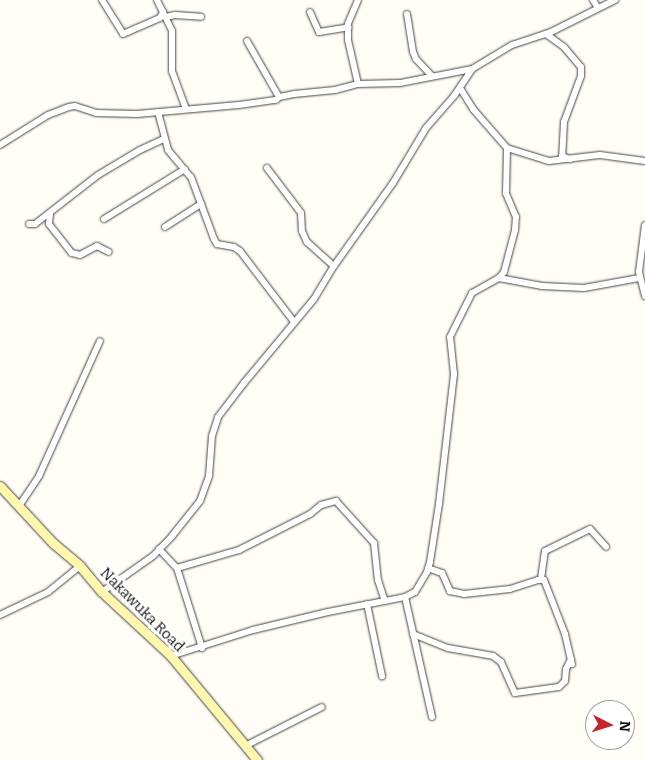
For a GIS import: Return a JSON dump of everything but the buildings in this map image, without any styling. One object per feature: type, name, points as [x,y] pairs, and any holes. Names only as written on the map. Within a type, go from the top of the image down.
[{"type":"main road","name":"Nakawuka Road","points":[[0,486],[53,543],[80,566],[102,592],[171,656],[257,760]]},
{"type":"street","points":[[102,0],[123,34],[160,18],[164,14],[201,17]]},
{"type":"street","points":[[157,0],[173,37],[172,71],[186,109]]},
{"type":"street","points":[[358,0],[348,27],[348,40],[358,84]]},
{"type":"street","points":[[593,0],[598,8]]},
{"type":"street","points":[[102,592],[159,549],[200,501],[209,476],[212,436],[218,417],[314,299],[334,266],[393,183],[426,128],[460,88],[472,70],[512,45],[546,34],[615,0]]},
{"type":"street","points":[[310,12],[319,32],[348,27]]},
{"type":"street","points":[[407,14],[413,52],[416,59],[432,76]]},
{"type":"street","points":[[546,34],[564,47],[581,67],[582,76],[564,122],[562,156],[570,159]]},
{"type":"street","points":[[248,41],[279,98]]},
{"type":"street","points":[[0,144],[48,115],[75,106],[88,112],[96,113],[158,112],[239,105],[335,90],[358,84],[400,83],[457,71],[472,70]]},
{"type":"street","points":[[457,71],[464,80]]},
{"type":"street","points":[[460,88],[473,109],[507,148],[549,161],[600,155],[645,161]]},
{"type":"street","points":[[158,112],[168,150],[191,177],[217,244],[234,247],[240,251],[294,322]]},
{"type":"street","points":[[29,224],[35,224],[50,214],[98,175],[140,150],[164,139]]},
{"type":"street","points":[[171,656],[202,648],[253,630],[405,597],[414,592],[428,568],[439,504],[454,374],[450,337],[472,293],[499,278],[504,272],[516,221],[506,193],[507,148]]},
{"type":"street","points":[[268,168],[301,214],[302,231],[307,242],[334,266]]},
{"type":"street","points":[[104,219],[185,169]]},
{"type":"street","points":[[165,227],[201,204]]},
{"type":"street","points":[[50,214],[49,224],[72,253],[80,254],[97,246],[109,252]]},
{"type":"street","points":[[645,225],[639,278],[645,296]]},
{"type":"street","points":[[499,278],[542,286],[584,288],[639,278]]},
{"type":"street","points":[[19,506],[47,459],[100,341]]},
{"type":"street","points":[[177,568],[239,550],[310,514],[321,506],[336,501],[374,543],[378,580],[385,600]]},
{"type":"street","points":[[541,579],[545,551],[590,529],[606,547]]},
{"type":"street","points":[[159,549],[177,568],[202,648]]},
{"type":"street","points":[[0,615],[48,592],[80,566]]},
{"type":"street","points":[[428,568],[442,573],[450,591],[464,594],[510,589],[541,579]]},
{"type":"street","points":[[413,634],[448,648],[493,656],[501,662],[515,693],[559,686],[564,681],[566,669],[571,661],[565,634],[553,600],[547,584],[541,579]]},
{"type":"street","points":[[405,597],[432,717]]},
{"type":"street","points":[[367,604],[382,676]]},
{"type":"street","points":[[245,746],[322,707]]}]
